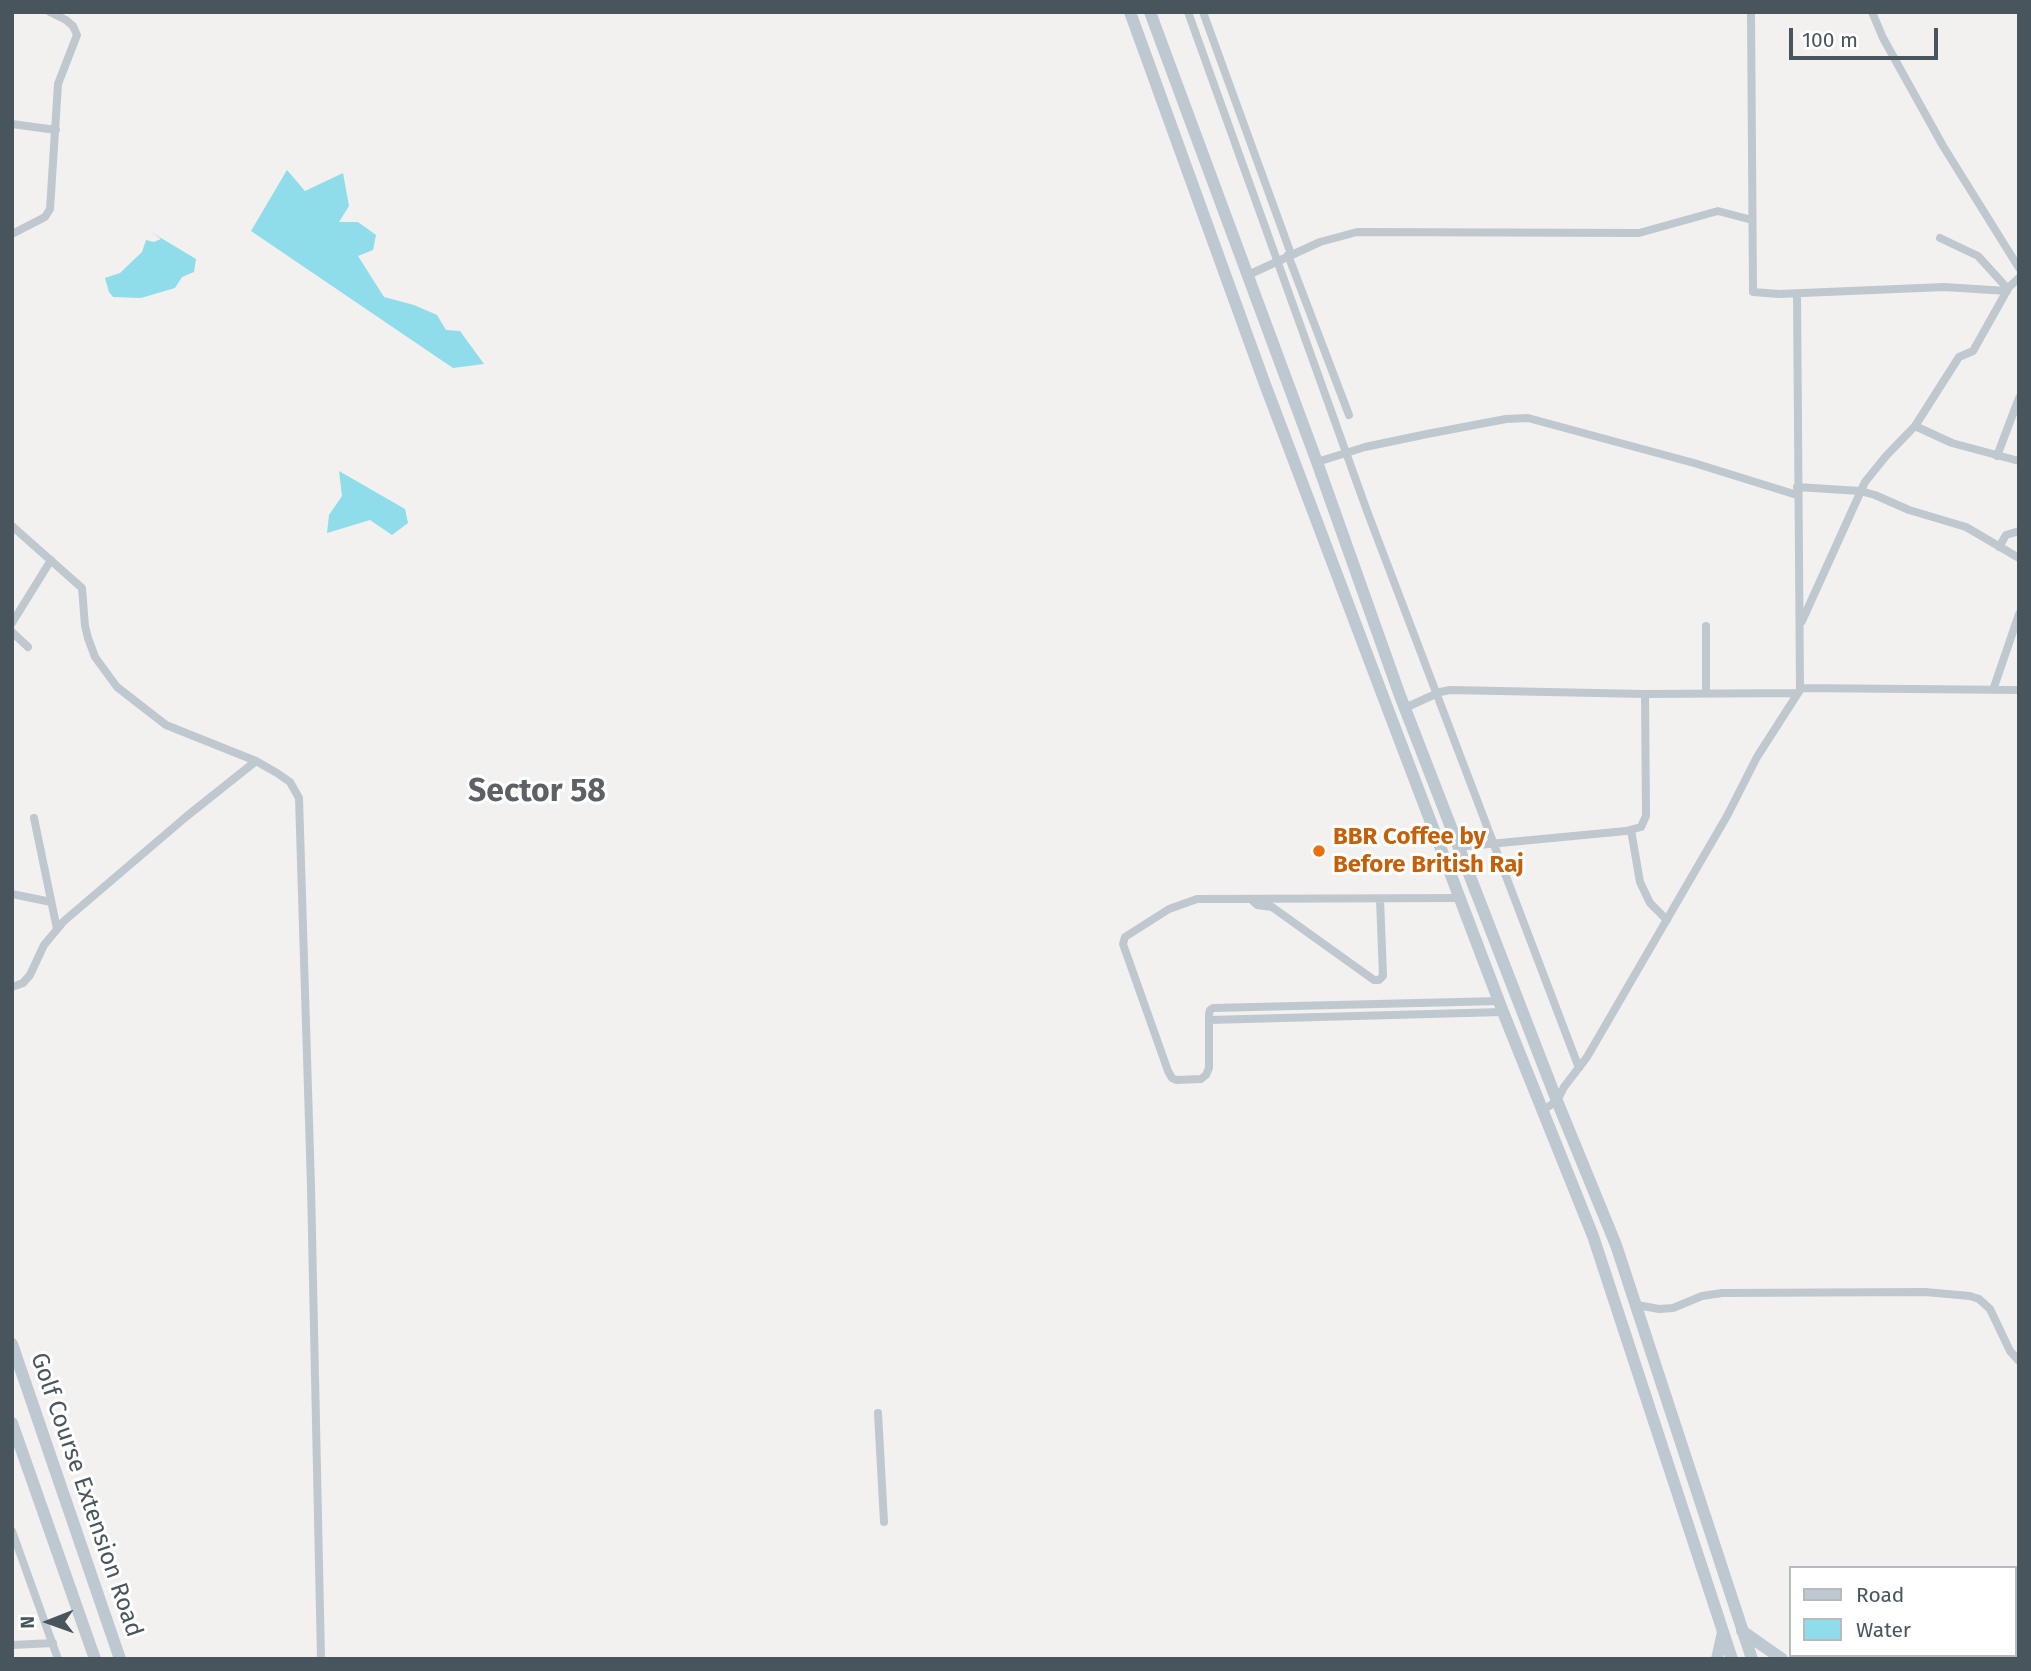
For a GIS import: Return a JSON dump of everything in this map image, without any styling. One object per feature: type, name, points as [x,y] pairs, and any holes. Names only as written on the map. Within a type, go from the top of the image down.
[{"type":"street","points":[[12,234],[49,213],[58,84],[77,35],[65,20],[50,12]]},
{"type":"street","points":[[1130,12],[1263,379],[1501,1007],[1603,1264],[1732,1659]]},
{"type":"street","points":[[1150,12],[1405,708],[1557,1101],[1607,1220],[1752,1659]]},
{"type":"street","points":[[1188,12],[1346,452],[1579,1068]]},
{"type":"street","points":[[1203,12],[1349,415]]},
{"type":"street","points":[[1751,12],[1754,292],[1797,294],[1930,287],[2007,290]]},
{"type":"street","points":[[1872,12],[1883,38],[1943,146],[2019,268]]},
{"type":"street","points":[[12,124],[56,130]]},
{"type":"street","points":[[1248,275],[1332,237],[1357,232],[1639,233],[1718,211],[1752,220]]},
{"type":"street","points":[[1940,238],[1979,256],[2007,290]]},
{"type":"street","points":[[1801,623],[1860,491],[1885,456],[1915,426],[1959,357],[1975,348],[2007,290],[2019,278]]},
{"type":"street","points":[[1543,1110],[1557,1101],[1579,1068],[1799,690],[1801,623],[1797,491],[1797,294]]},
{"type":"street","points":[[1997,456],[2019,398]]},
{"type":"street","points":[[1317,462],[1346,452],[1484,423],[1528,418],[1797,491],[1860,491],[1909,510],[1955,523],[2019,558]]},
{"type":"street","points":[[1915,426],[1952,443],[2019,461]]},
{"type":"street","points":[[12,526],[82,588],[88,638],[103,671],[117,687],[166,725],[256,761],[290,782],[301,805],[321,1659]]},
{"type":"street","points":[[1999,547],[2006,535],[2019,531]]},
{"type":"street","points":[[12,624],[51,560]]},
{"type":"street","points":[[1993,690],[2019,614]]},
{"type":"street","points":[[1706,626],[1706,693]]},
{"type":"street","points":[[12,632],[28,647]]},
{"type":"street","points":[[1405,708],[1450,690],[1645,694],[1799,690],[2019,690]]},
{"type":"street","points":[[1458,847],[1640,827],[1646,816],[1645,694]]},
{"type":"street","points":[[12,987],[23,983],[30,975],[44,945],[57,929],[187,816],[256,761]]},
{"type":"street","points":[[34,818],[57,929]]},
{"type":"street","points":[[1631,830],[1640,882],[1650,903],[1667,920]]},
{"type":"street","points":[[12,894],[51,902]]},
{"type":"street","points":[[1460,898],[1197,900],[1169,909],[1123,940],[1172,1078],[1201,1079],[1206,1075],[1209,1068],[1210,1010],[1213,1008],[1501,1007]]},
{"type":"street","points":[[1252,900],[1257,905],[1272,907],[1374,980],[1379,980],[1383,976],[1380,899]]},
{"type":"street","points":[[1322,1006],[1323,1017]]},
{"type":"street","points":[[1273,1007],[1273,1018]]},
{"type":"street","points":[[1209,1020],[1323,1017],[1388,1009]]},
{"type":"street","points":[[1637,1305],[1659,1310],[1673,1308],[1709,1294],[1722,1293],[1925,1292],[1970,1296],[1979,1299],[1990,1309],[2010,1351],[2019,1361]]},
{"type":"street","name":"Golf Course Extension Road","points":[[12,1344],[120,1659]]},
{"type":"street","points":[[878,1413],[884,1522]]},
{"type":"street","name":"Golf Course Extension Road","points":[[12,1423],[95,1659]]},
{"type":"street","points":[[12,1531],[14,1544],[58,1659]]},
{"type":"street","points":[[1717,1659],[1723,1631]]},
{"type":"street","points":[[1742,1631],[1782,1659]]},
{"type":"street","points":[[12,1645],[53,1643]]},
{"type":"water","points":[[287,170],[305,191],[343,173],[349,206],[339,222],[358,222],[376,235],[373,250],[358,256],[384,297],[437,315],[446,330],[460,331],[484,364],[453,368],[251,231]]},
{"type":"water","points":[[151,232],[196,259],[194,272],[182,277],[175,288],[141,298],[113,297],[105,278],[120,273],[142,252],[146,240],[154,242],[161,239]]},
{"type":"water","points":[[339,471],[405,509],[408,523],[392,535],[370,520],[327,533],[329,515],[342,496]]},
{"type":"place","name":"BBR Coffee by Before British Raj","points":[[1319,851]]},
{"type":"district","name":"Sector 58","points":[[537,792]]}]
